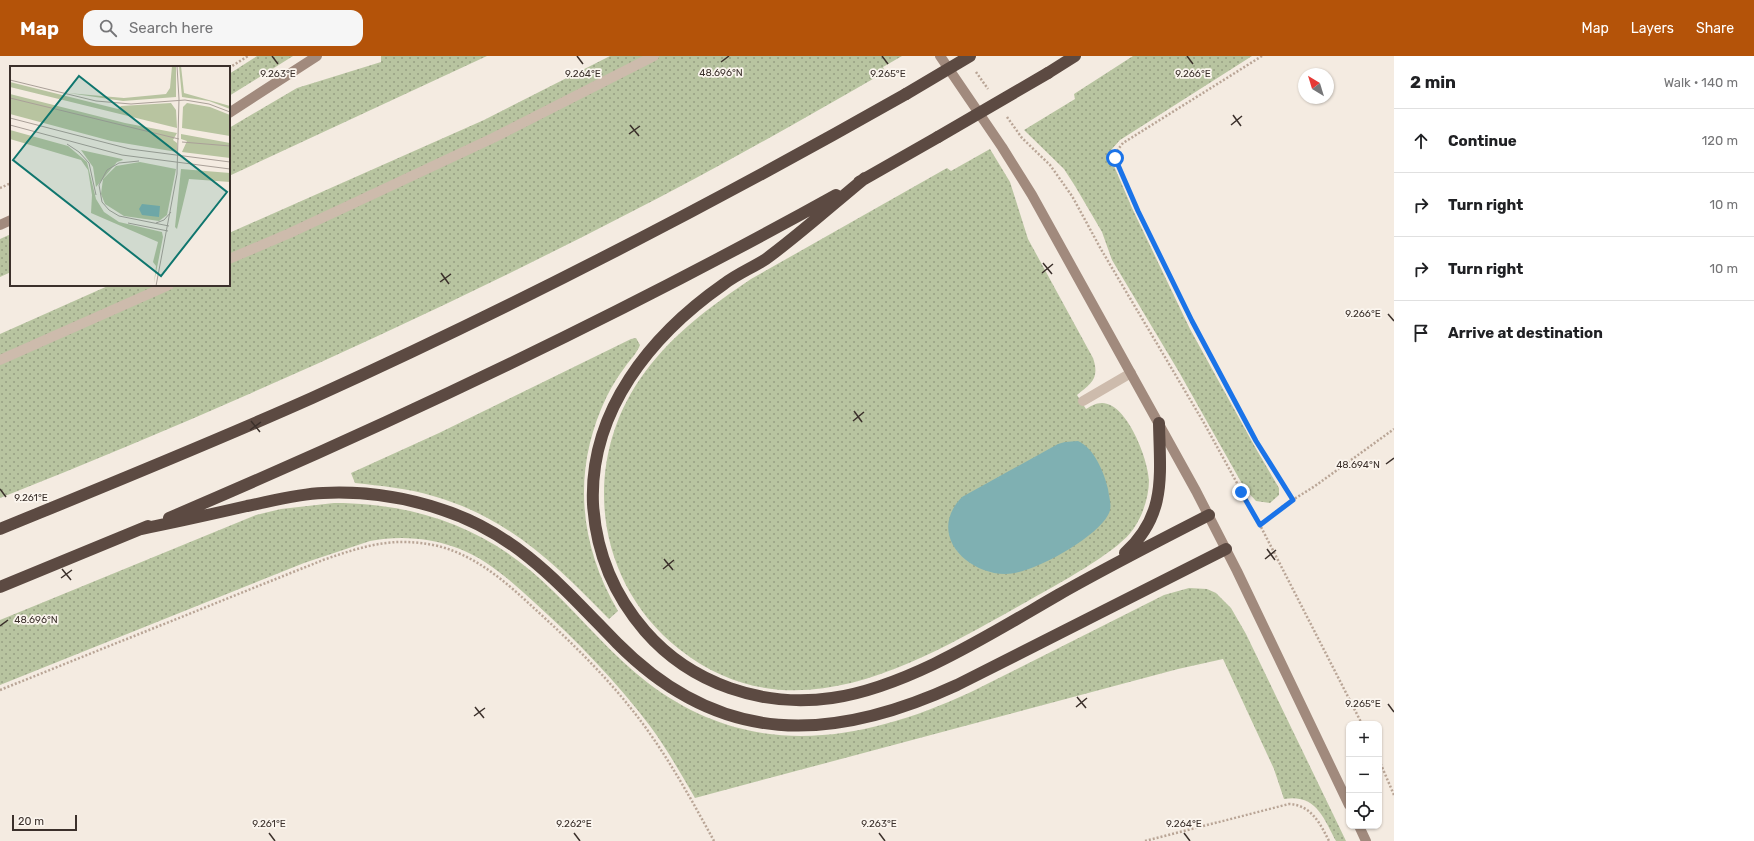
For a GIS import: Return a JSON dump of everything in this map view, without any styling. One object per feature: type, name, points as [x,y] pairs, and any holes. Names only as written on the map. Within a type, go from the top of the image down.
[{"type":"highway","points":[[0,529],[205,445],[312,398],[440,338],[630,245],[786,162],[970,56]]},
{"type":"highway","points":[[0,587],[141,529],[339,444],[552,344],[700,269],[938,137],[1075,56]]},
{"type":"highway","points":[[865,178],[773,253],[726,282],[690,311],[650,352],[621,390],[602,435],[596,459],[593,485],[594,512],[598,539],[605,564],[620,597],[644,630],[661,648],[680,663],[705,678],[731,689],[753,695],[790,700],[813,700],[861,692],[909,675],[995,631],[1112,564],[1209,515]]},
{"type":"highway","points":[[1112,564],[1144,533],[1156,507],[1160,473],[1158,423]]},
{"type":"highway","points":[[141,529],[289,497],[322,493],[362,494],[390,497],[439,508],[482,526],[507,540],[532,559],[550,574],[640,665],[674,690],[704,706],[736,718],[758,723],[783,726],[823,725],[851,721],[884,713],[921,700],[957,685],[1226,549]]},
{"type":"main road","points":[[230,112],[317,56]]},
{"type":"main road","points":[[940,56],[1022,180],[1209,515],[1346,800]]},
{"type":"main road","points":[[0,224],[10,220]]},
{"type":"main road","points":[[1360,829],[1366,841]]},
{"type":"lane","points":[[230,259],[284,236],[486,141],[654,56]]},
{"type":"lane","points":[[0,360],[167,286]]},
{"type":"lane","points":[[1083,401],[1131,373]]},
{"type":"path","points":[[230,67],[248,56]]},
{"type":"path","points":[[1262,56],[1123,143],[1116,152],[1115,158],[1138,211],[1192,321],[1256,441],[1293,500]]},
{"type":"path","points":[[1022,138],[1045,160],[1072,196],[1108,262],[1204,423],[1260,525],[1360,721]]},
{"type":"path","points":[[0,188],[10,183]]},
{"type":"path","points":[[1260,525],[1394,429]]},
{"type":"path","points":[[0,690],[323,560],[364,546],[394,542],[436,546],[459,553],[480,564],[526,601],[582,653],[629,706],[657,743],[714,841]]},
{"type":"path","points":[[1382,767],[1394,795]]},
{"type":"path","points":[[1145,841],[1289,804],[1300,805],[1309,810],[1317,819],[1329,841]]},
{"type":"green space","points":[[257,56],[293,56],[230,95],[230,73]]},
{"type":"green space","points":[[381,56],[487,56],[230,176],[230,127],[297,88],[381,62]]},
{"type":"green space","points":[[610,56],[902,56],[883,67],[885,72],[791,126],[696,178],[525,265],[352,348],[265,387],[0,498],[0,334],[108,286],[230,286],[230,233],[484,120]]},
{"type":"green space","points":[[1133,56],[1252,56],[1120,140],[1111,150],[1111,159],[1132,208],[1190,329],[1279,488],[1279,495],[1270,503],[1256,501],[1245,489],[1179,372],[1112,260],[1102,232],[1075,186],[1064,169],[1024,130],[1075,99],[1074,94]]},
{"type":"green space","points":[[990,149],[1010,182],[1028,239],[1093,358],[1095,365],[1095,376],[1090,384],[1077,395],[1086,409],[1102,403],[1111,405],[1120,412],[1128,422],[1140,446],[1148,471],[1149,486],[1147,499],[1140,517],[1134,528],[1126,537],[1101,558],[987,624],[944,647],[901,667],[856,682],[812,690],[767,688],[723,676],[679,649],[650,621],[628,589],[613,554],[605,518],[605,480],[611,442],[624,406],[645,372],[668,345],[694,321],[736,289],[751,279],[947,168],[951,171]]},
{"type":"green space","points":[[10,234],[10,272],[0,277],[0,239]]},
{"type":"green space","points":[[636,338],[640,345],[639,348],[613,385],[596,423],[588,450],[585,478],[584,505],[594,559],[618,611],[609,619],[550,562],[508,530],[485,516],[460,505],[423,493],[355,483],[351,473],[439,433],[631,339]]},
{"type":"green space","points":[[334,503],[365,504],[395,508],[425,515],[452,524],[479,536],[505,551],[529,569],[635,673],[648,683],[687,708],[726,724],[766,734],[807,736],[848,732],[889,723],[930,709],[971,692],[1164,595],[1189,588],[1207,589],[1216,593],[1231,608],[1246,634],[1346,841],[1336,841],[1322,816],[1311,804],[1304,800],[1295,798],[1284,799],[1274,769],[1223,659],[1178,669],[695,798],[674,762],[637,709],[595,661],[550,616],[526,594],[490,565],[460,549],[427,540],[393,538],[370,541],[304,563],[0,685],[0,620],[256,515],[281,509]]},
{"type":"water","points":[[1078,441],[1089,449],[1098,461],[1106,482],[1110,499],[1110,509],[1108,515],[1090,534],[1062,554],[1046,562],[1016,573],[1005,574],[990,572],[976,567],[955,549],[950,537],[948,524],[952,511],[962,497],[1058,444]]},
{"type":"route","points":[[1115,158],[1138,211],[1192,321],[1256,441],[1293,500],[1283,506],[1260,525],[1241,492]]}]
